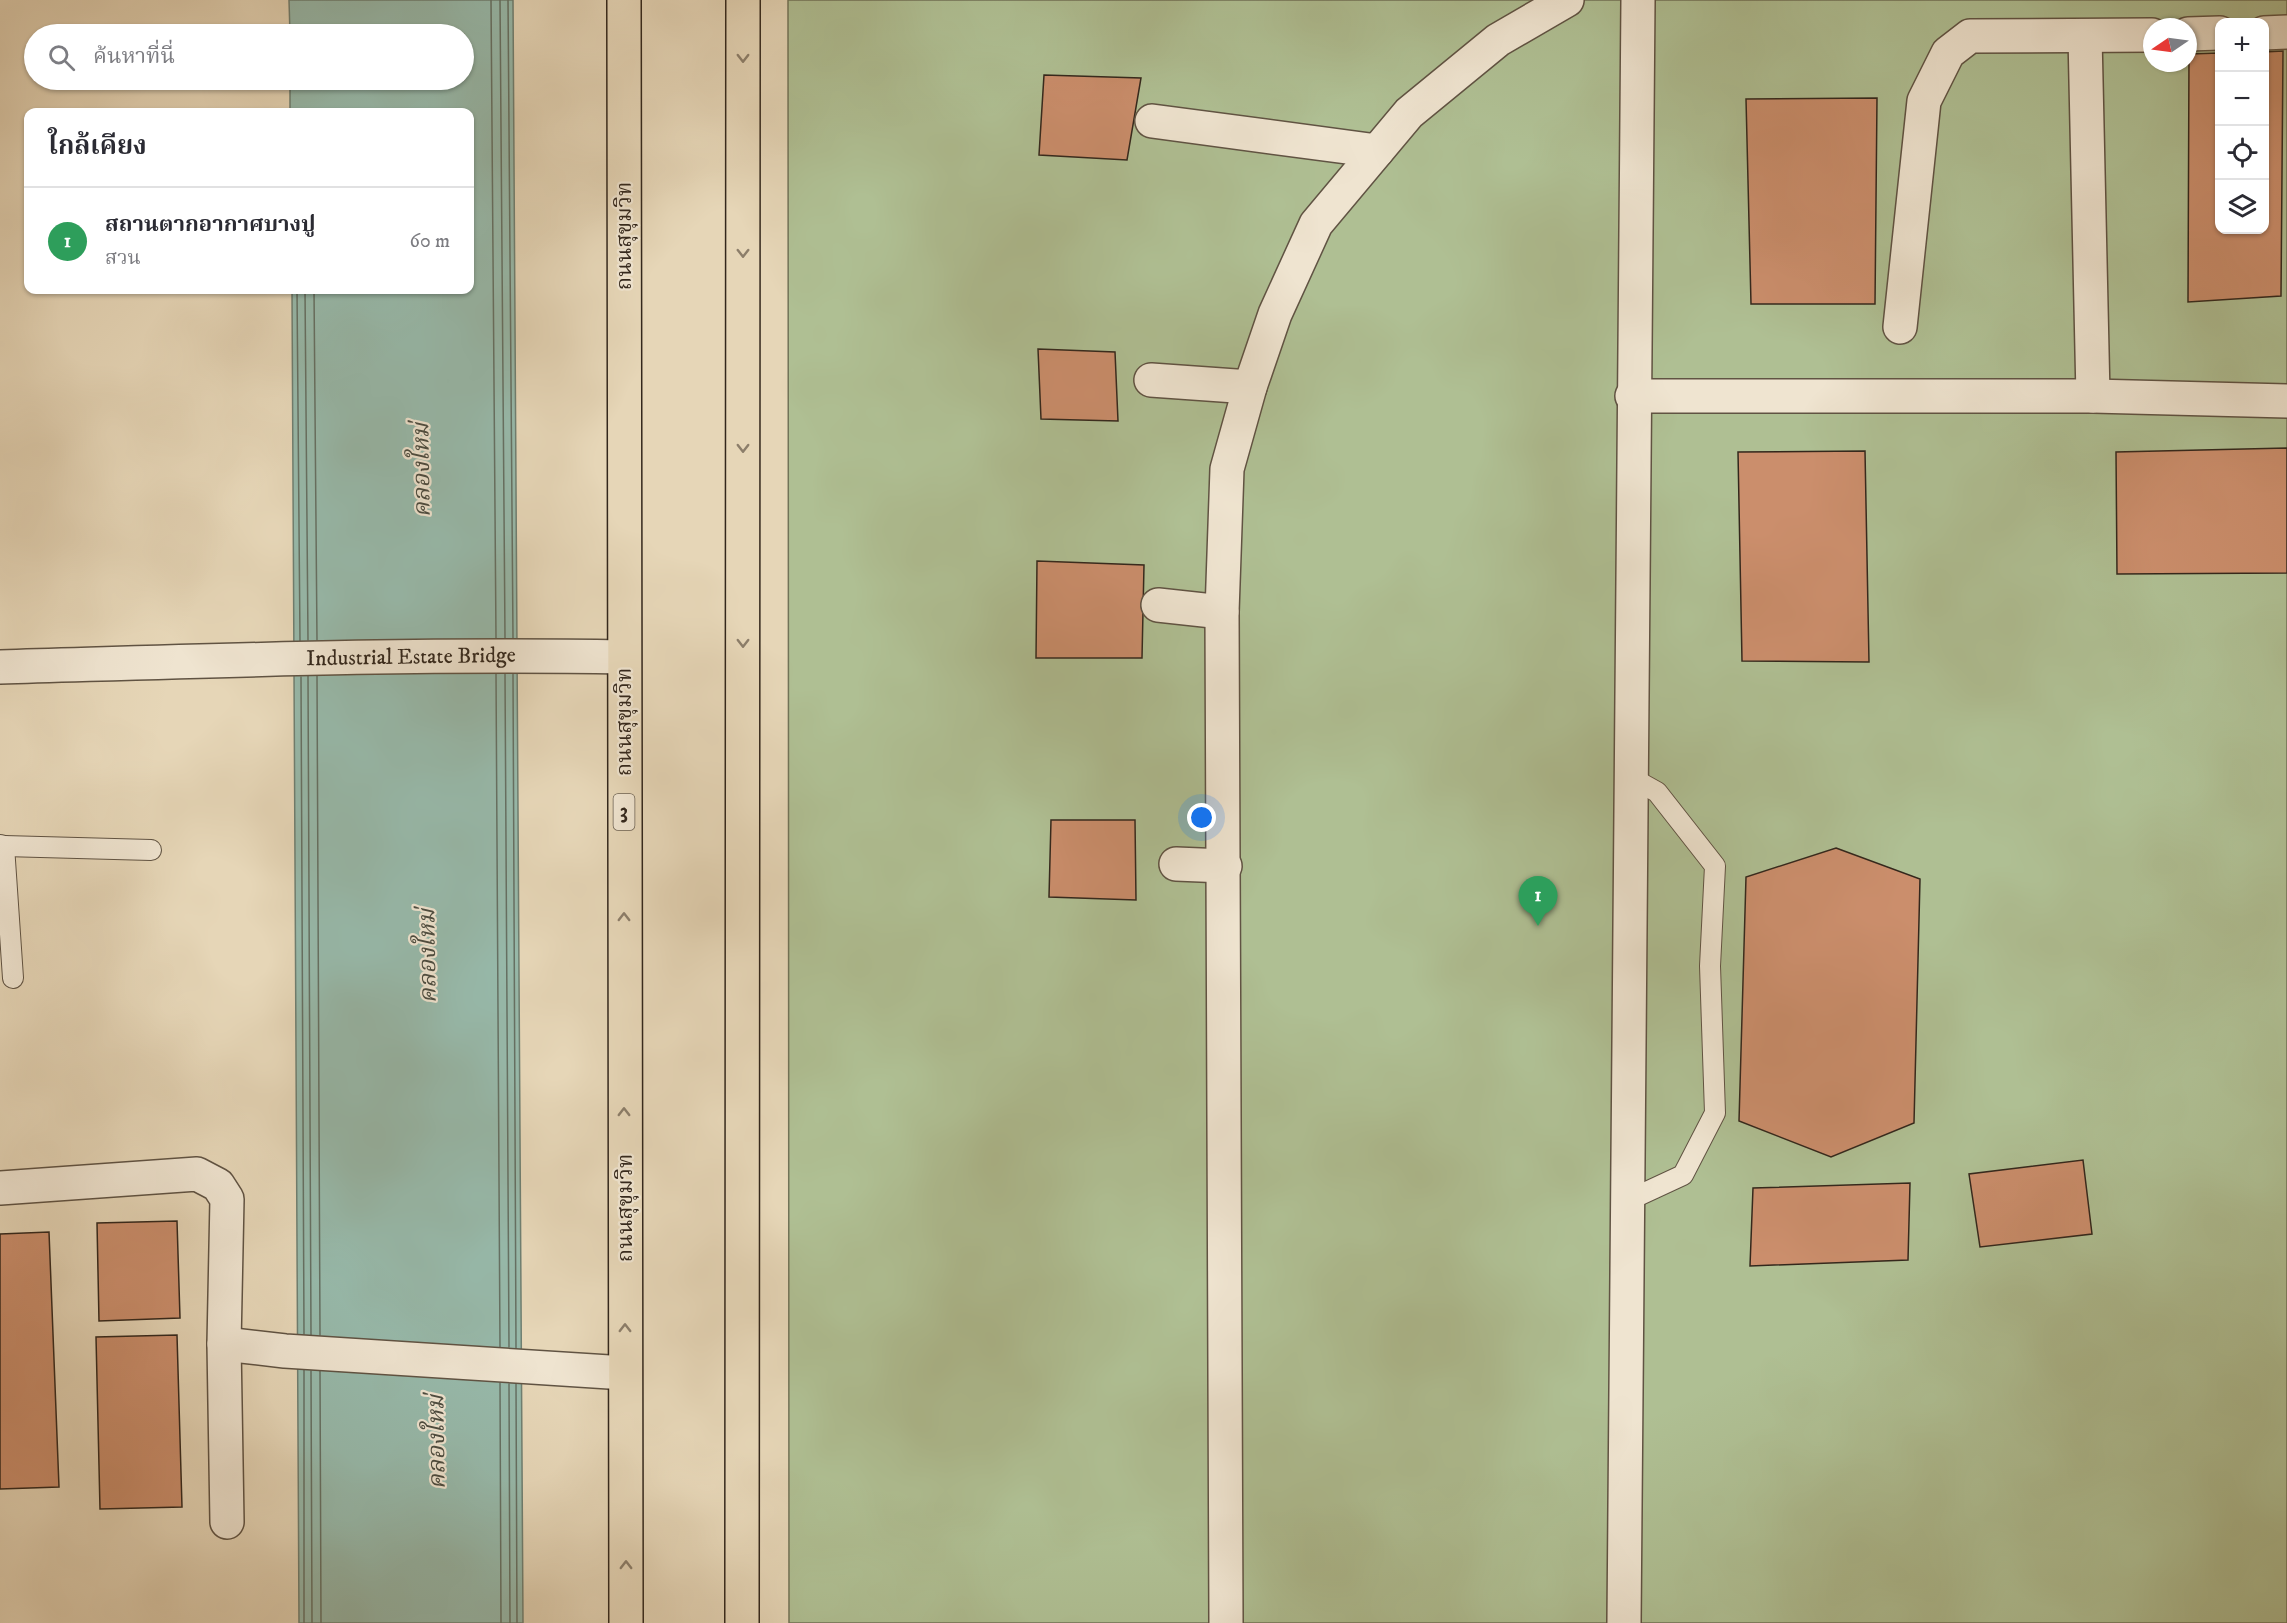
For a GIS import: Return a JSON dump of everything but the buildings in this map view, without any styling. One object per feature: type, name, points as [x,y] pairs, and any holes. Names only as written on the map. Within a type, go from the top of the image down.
[{"type":"highway","name":"ถนนสุขุมวิท","points":[[624,0],[626,1623]]},
{"type":"highway","points":[[742,1623],[743,0]]},
{"type":"street","points":[[1226,1623],[1225,866],[1222,612],[1227,468],[1250,387],[1275,314],[1316,224],[1409,113],[1498,40],[1567,0]]},
{"type":"street","points":[[1624,1623],[1632,396],[1638,0]]},
{"type":"street","points":[[2269,33],[2287,32]]},
{"type":"street","points":[[2197,34],[2215,33]]},
{"type":"street","points":[[1900,327],[1924,101],[1948,53],[1970,36],[2143,34]]},
{"type":"street","points":[[2085,36],[2093,396]]},
{"type":"street","points":[[1152,121],[1377,151]]},
{"type":"street","points":[[1151,380],[1250,387]]},
{"type":"street","points":[[1632,396],[2093,396],[2287,400]]},
{"type":"street","points":[[1158,605],[1222,612]]},
{"type":"street","name":"Industrial Estate Bridge","points":[[0,667],[287,659],[624,657]]},
{"type":"street","points":[[1176,864],[1225,866]]},
{"type":"street","points":[[0,1188],[197,1174],[219,1185],[226,1199],[224,1344],[227,1522]]},
{"type":"street","points":[[224,1344],[285,1351],[625,1373]]},
{"type":"lane","points":[[1627,1201],[1683,1175],[1715,1113],[1710,966],[1715,866],[1657,792],[1630,777]]},
{"type":"lane","points":[[14,978],[2,846],[151,849]]},
{"type":"shaded area","points":[[788,0],[2287,0],[2287,1623],[789,1623]]},
{"type":"water","name":"คลองใหม่","points":[[289,0],[513,0],[523,1623],[299,1623],[292,294],[474,294],[474,108],[290,108],[290,90],[474,90],[474,24],[290,24]]},
{"type":"place","name":"สถานตากอากาศบางปู","points":[[1538,926]]}]
